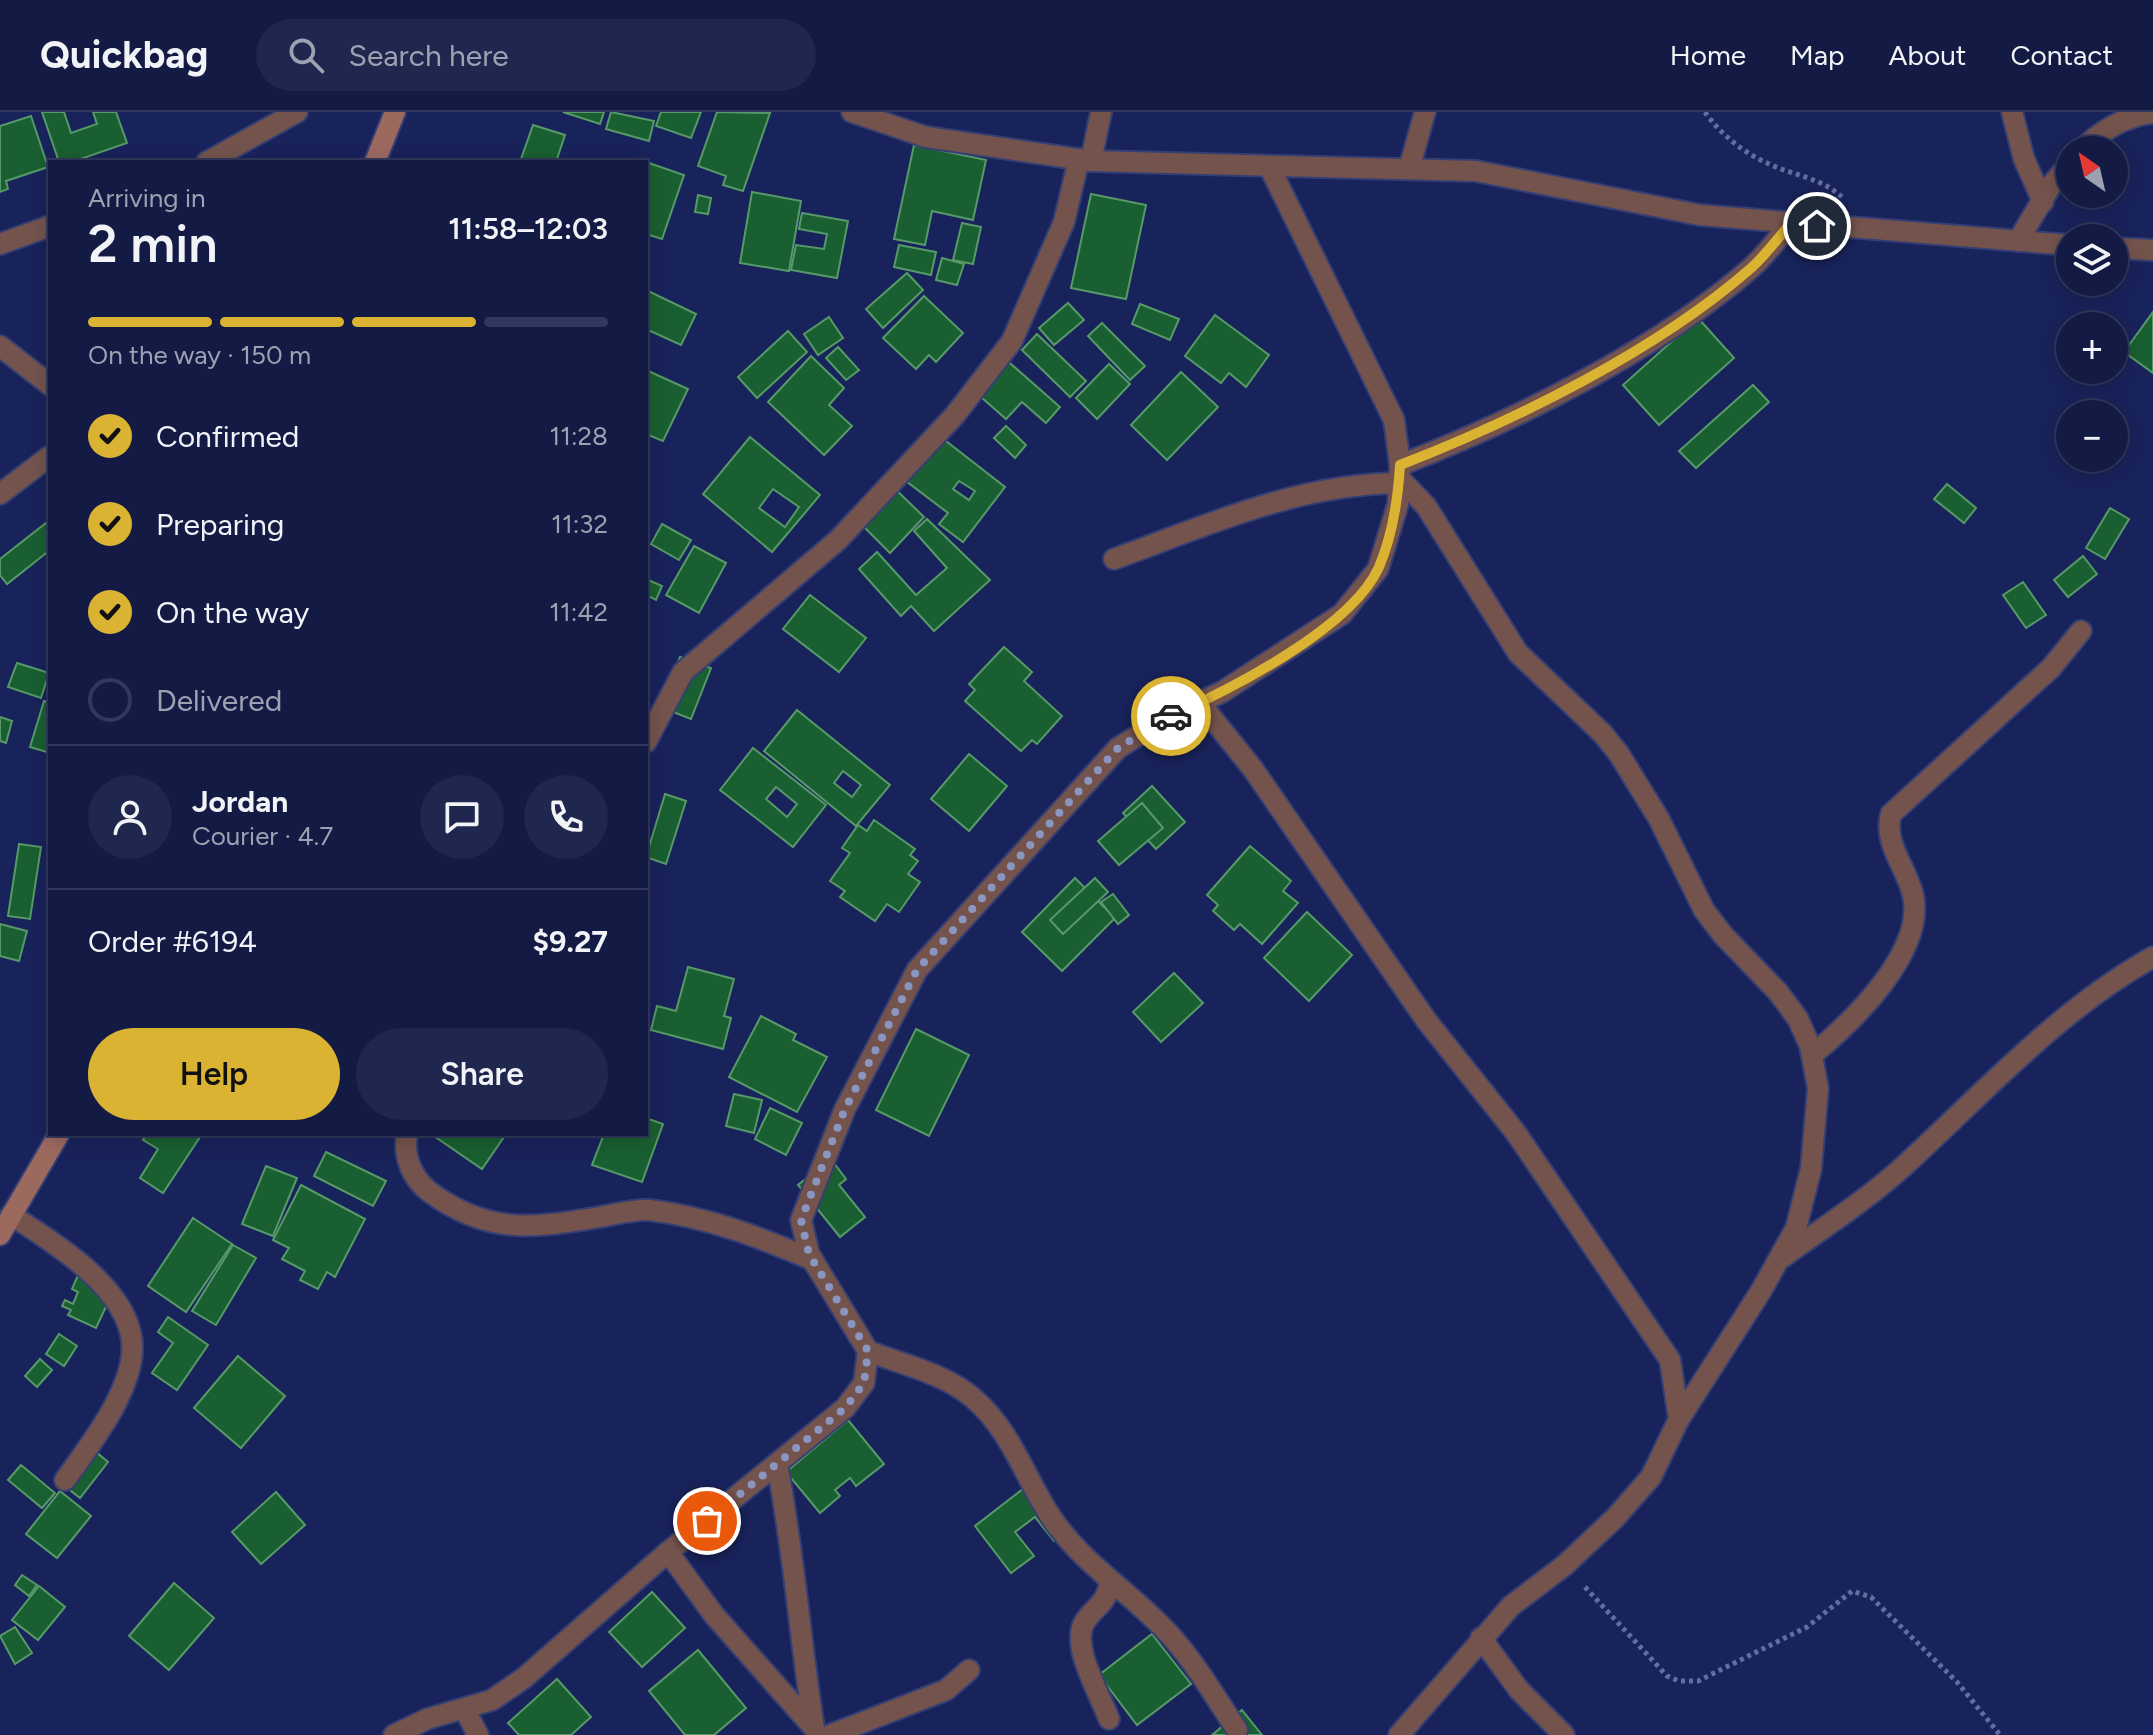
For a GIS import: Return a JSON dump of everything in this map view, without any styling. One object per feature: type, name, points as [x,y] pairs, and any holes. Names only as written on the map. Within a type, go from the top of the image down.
[{"type":"main road","points":[[376,160],[395,112]]},
{"type":"main road","points":[[0,1235],[58,1136]]},
{"type":"street","points":[[211,160],[297,112]]},
{"type":"street","points":[[852,112],[926,137],[1085,160],[1476,171],[1700,215],[2056,244]]},
{"type":"street","points":[[648,738],[683,672],[838,540],[955,415],[1012,341],[1064,222],[1101,112]]},
{"type":"street","points":[[1409,169],[1425,112]]},
{"type":"street","points":[[2012,112],[2024,159],[2043,202]]},
{"type":"street","points":[[2097,136],[2138,114],[2153,113]]},
{"type":"street","points":[[394,1735],[427,1719],[492,1700],[524,1678],[668,1552],[845,1408],[864,1383],[868,1351],[813,1260],[801,1220],[845,1109],[917,970],[1118,748],[1285,655],[1342,614],[1378,569],[1398,504],[1394,420],[1269,166]]},
{"type":"street","points":[[2018,241],[2056,184]]},
{"type":"street","points":[[1114,559],[1275,499],[1399,475],[1445,448],[1618,361],[1689,315],[1752,267],[1791,223]]},
{"type":"street","points":[[0,244],[48,227]]},
{"type":"street","points":[[2128,249],[2153,250]]},
{"type":"street","points":[[0,346],[48,383]]},
{"type":"street","points":[[0,494],[48,458]]},
{"type":"street","points":[[1399,475],[1415,490],[1433,516],[1470,582],[1518,653],[1603,734],[1619,754],[1659,819],[1704,910],[1723,935],[1761,972],[1798,1019],[1812,1055],[1818,1088],[1811,1169],[1796,1228],[1679,1419],[1651,1477],[1615,1518],[1565,1565],[1511,1606],[1399,1735]]},
{"type":"street","points":[[1812,1055],[1841,1031],[1881,987],[1911,932],[1914,897],[1894,851],[1888,824],[1891,814],[2051,668],[2081,631]]},
{"type":"street","points":[[1200,703],[1253,769],[1426,1020],[1516,1133],[1637,1308],[1670,1360],[1679,1419]]},
{"type":"street","points":[[1777,1262],[1903,1167],[1979,1093],[2091,997],[2153,957]]},
{"type":"street","points":[[407,1136],[405,1144],[411,1172],[420,1185],[448,1205],[475,1217],[511,1227],[549,1226],[644,1210],[684,1215],[735,1229],[813,1260]]},
{"type":"street","points":[[11,1215],[70,1252],[125,1318],[132,1344],[123,1386],[100,1430],[65,1480]]},
{"type":"street","points":[[868,1351],[943,1379],[971,1396],[989,1413],[1010,1442],[1052,1519],[1110,1582],[1171,1636],[1237,1730]]},
{"type":"street","points":[[777,1464],[793,1545],[804,1669],[821,1733]]},
{"type":"street","points":[[668,1552],[714,1615],[821,1733]]},
{"type":"street","points":[[1109,1719],[1080,1647],[1084,1624],[1103,1605],[1110,1582]]},
{"type":"street","points":[[1481,1638],[1519,1690],[1564,1735]]},
{"type":"street","points":[[821,1733],[946,1690],[969,1670]]},
{"type":"street","points":[[465,1710],[478,1735]]},
{"type":"path","points":[[1705,112],[1728,139],[1747,152],[1836,191],[1855,209],[1868,230]]},
{"type":"path","points":[[1565,1565],[1667,1676],[1679,1681],[1698,1681],[1728,1667],[1807,1627],[1852,1591],[1862,1592],[1871,1597],[1957,1682],[2000,1735]]},
{"type":"building","points":[[42,112],[64,112],[71,133],[97,124],[93,112],[116,112],[127,143],[78,160],[58,160]]},
{"type":"building","points":[[563,112],[604,112],[600,124]]},
{"type":"building","points":[[611,112],[654,121],[649,141],[606,129]]},
{"type":"building","points":[[661,112],[701,112],[691,138],[656,126]]},
{"type":"building","points":[[717,112],[770,113],[743,191],[723,185],[726,176],[698,166]]},
{"type":"building","points":[[31,116],[48,167],[6,181],[8,189],[0,192],[0,126]]},
{"type":"building","points":[[533,125],[565,135],[557,160],[521,160]]},
{"type":"building","points":[[914,145],[986,160],[973,220],[932,211],[925,245],[894,239]]},
{"type":"building","points":[[648,163],[684,175],[662,239],[648,235]]},
{"type":"building","points":[[752,192],[801,201],[789,271],[740,263]]},
{"type":"building","points":[[1091,194],[1146,205],[1126,299],[1071,288]]},
{"type":"building","points":[[698,195],[711,198],[708,214],[695,212]]},
{"type":"building","points":[[802,213],[848,221],[837,278],[791,270],[796,245],[824,249],[827,234],[799,229]]},
{"type":"building","points":[[962,223],[981,227],[973,264],[953,260]]},
{"type":"building","points":[[899,245],[936,252],[931,275],[894,267]]},
{"type":"building","points":[[942,258],[964,264],[957,285],[936,280]]},
{"type":"building","points":[[907,273],[923,290],[883,328],[866,309]]},
{"type":"building","points":[[648,291],[696,314],[681,345],[648,330]]},
{"type":"building","points":[[924,296],[963,333],[936,362],[929,355],[916,369],[883,338]]},
{"type":"building","points":[[1068,303],[1084,320],[1054,345],[1039,328]]},
{"type":"building","points":[[1140,304],[1179,319],[1170,340],[1132,324]]},
{"type":"building","points":[[2153,312],[2153,373],[2128,355],[2128,346]]},
{"type":"building","points":[[1215,315],[1269,355],[1246,387],[1229,373],[1221,383],[1185,356]]},
{"type":"building","points":[[829,317],[843,338],[818,355],[804,334]]},
{"type":"building","points":[[1698,318],[1734,358],[1659,425],[1623,385]]},
{"type":"building","points":[[1102,323],[1145,366],[1130,380],[1088,336]]},
{"type":"building","points":[[788,331],[807,352],[757,398],[738,377]]},
{"type":"building","points":[[1037,334],[1086,381],[1070,397],[1022,350]]},
{"type":"building","points":[[838,347],[859,370],[846,380],[826,358]]},
{"type":"building","points":[[811,356],[844,388],[829,405],[852,426],[824,455],[768,402]]},
{"type":"building","points":[[1003,357],[1060,407],[1046,423],[1022,402],[1006,419],[973,390]]},
{"type":"building","points":[[1109,364],[1130,384],[1097,419],[1076,398]]},
{"type":"building","points":[[648,371],[688,389],[663,441],[648,435]]},
{"type":"building","points":[[1181,372],[1218,407],[1167,460],[1131,425]]},
{"type":"building","points":[[1753,385],[1769,402],[1696,468],[1679,451]]},
{"type":"building","points":[[1006,426],[1026,445],[1015,458],[994,438]]},
{"type":"building","points":[[937,434],[1005,487],[963,542],[939,524],[948,513],[902,478]],"holes":[[[959,481],[975,491],[969,500],[953,489]]]},
{"type":"building","points":[[750,437],[820,495],[772,552],[703,494]],"holes":[[[773,489],[799,507],[785,527],[759,508]]]},
{"type":"building","points":[[888,482],[924,517],[890,553],[854,517]]},
{"type":"building","points":[[1947,484],[1976,508],[1964,523],[1934,499]]},
{"type":"building","points":[[2110,508],[2129,519],[2105,559],[2086,548]]},
{"type":"building","points":[[927,519],[990,580],[934,631],[911,606],[901,616],[859,569],[877,552],[916,595],[947,568],[914,531]]},
{"type":"building","points":[[46,523],[48,526],[48,552],[7,584],[0,575],[0,559]]},
{"type":"building","points":[[662,524],[691,540],[679,560],[651,544]]},
{"type":"building","points":[[694,546],[726,563],[699,613],[666,595]]},
{"type":"building","points":[[2083,556],[2097,574],[2068,597],[2054,580]]},
{"type":"building","points":[[648,580],[662,586],[656,600],[648,596]]},
{"type":"building","points":[[2023,582],[2046,615],[2026,628],[2003,595]]},
{"type":"building","points":[[810,595],[866,638],[839,672],[783,629]]},
{"type":"building","points":[[1004,647],[1032,672],[1024,681],[1062,716],[1037,744],[1032,740],[1021,751],[965,701],[975,690],[969,684]]},
{"type":"building","points":[[680,657],[711,668],[691,719],[660,707]]},
{"type":"building","points":[[17,663],[48,673],[41,698],[8,687]]},
{"type":"building","points":[[44,701],[48,702],[48,752],[30,747]]},
{"type":"building","points":[[797,710],[890,785],[856,826],[764,751]],"holes":[[[843,771],[861,785],[852,797],[834,783]]]},
{"type":"building","points":[[0,717],[12,721],[6,743],[0,741]]},
{"type":"building","points":[[753,748],[826,805],[793,847],[720,790]],"holes":[[[776,787],[797,804],[787,817],[766,799]]]},
{"type":"building","points":[[969,754],[1007,786],[969,831],[931,799]]},
{"type":"building","points":[[1152,786],[1185,822],[1156,849],[1123,813]]},
{"type":"building","points":[[665,794],[686,801],[666,864],[648,858]]},
{"type":"building","points":[[1142,803],[1163,828],[1119,865],[1098,841]]},
{"type":"building","points":[[874,820],[915,849],[910,855],[918,861],[908,874],[920,882],[899,912],[887,904],[875,921],[840,897],[845,891],[830,881],[850,853],[842,848],[858,825],[867,831]]},
{"type":"building","points":[[19,844],[41,847],[30,919],[8,916]]},
{"type":"building","points":[[1250,846],[1291,881],[1283,891],[1298,903],[1262,944],[1240,924],[1234,930],[1213,911],[1218,905],[1207,895]]},
{"type":"building","points":[[1075,878],[1115,918],[1062,971],[1022,932]]},
{"type":"building","points":[[1095,878],[1108,892],[1063,934],[1050,920]]},
{"type":"building","points":[[1113,894],[1129,915],[1118,924],[1101,902]]},
{"type":"building","points":[[1307,912],[1352,955],[1309,1001],[1264,958]]},
{"type":"building","points":[[0,924],[27,931],[19,961],[0,956]]},
{"type":"building","points":[[688,967],[734,979],[724,1016],[731,1018],[723,1049],[651,1030],[657,1006],[676,1011]]},
{"type":"building","points":[[1174,973],[1203,1003],[1161,1042],[1133,1012]]},
{"type":"building","points":[[761,1016],[796,1034],[793,1040],[827,1057],[797,1112],[729,1077]]},
{"type":"building","points":[[916,1029],[969,1055],[929,1136],[876,1110]]},
{"type":"building","points":[[734,1094],[762,1100],[754,1133],[726,1126]]},
{"type":"building","points":[[770,1108],[802,1123],[786,1155],[755,1139]]},
{"type":"building","points":[[648,1119],[663,1124],[642,1182],[592,1165],[603,1136],[648,1136]]},
{"type":"building","points":[[146,1136],[201,1136],[163,1193],[140,1178],[158,1149],[143,1140]]},
{"type":"building","points":[[434,1136],[505,1136],[482,1169]]},
{"type":"building","points":[[326,1152],[386,1181],[373,1206],[314,1176]]},
{"type":"building","points":[[831,1159],[846,1179],[839,1185],[865,1217],[840,1237],[798,1185]]},
{"type":"building","points":[[266,1166],[297,1178],[273,1236],[242,1224]]},
{"type":"building","points":[[301,1185],[365,1219],[335,1277],[327,1272],[318,1289],[300,1280],[305,1271],[282,1259],[289,1248],[273,1240]]},
{"type":"building","points":[[193,1218],[232,1244],[186,1312],[148,1286]]},
{"type":"building","points":[[233,1245],[256,1258],[216,1325],[192,1311]]},
{"type":"building","points":[[78,1275],[113,1292],[96,1328],[68,1315],[71,1310],[62,1306],[65,1300],[73,1304],[78,1292],[72,1289]]},
{"type":"building","points":[[168,1317],[208,1345],[177,1390],[152,1373],[173,1343],[158,1332]]},
{"type":"building","points":[[59,1334],[77,1346],[64,1366],[46,1354]]},
{"type":"building","points":[[238,1356],[285,1396],[241,1448],[194,1408]]},
{"type":"building","points":[[40,1359],[52,1370],[37,1387],[25,1376]]},
{"type":"building","points":[[848,1420],[884,1464],[856,1486],[850,1478],[835,1490],[840,1496],[820,1513],[786,1472]]},
{"type":"building","points":[[90,1447],[108,1462],[80,1498],[61,1483]]},
{"type":"building","points":[[21,1465],[55,1493],[42,1508],[8,1480]]},
{"type":"building","points":[[1028,1485],[1065,1533],[1054,1541],[1035,1517],[1015,1532],[1034,1556],[1011,1573],[975,1526]]},
{"type":"building","points":[[60,1491],[91,1516],[57,1558],[26,1534]]},
{"type":"building","points":[[276,1492],[305,1525],[261,1564],[232,1532]]},
{"type":"building","points":[[22,1575],[37,1585],[29,1596],[15,1585]]},
{"type":"building","points":[[174,1583],[214,1618],[169,1670],[129,1636]]},
{"type":"building","points":[[39,1586],[65,1607],[38,1640],[12,1620]]},
{"type":"building","points":[[652,1592],[685,1628],[642,1667],[609,1632]]},
{"type":"building","points":[[15,1627],[32,1653],[15,1664],[0,1636]]},
{"type":"building","points":[[1152,1634],[1191,1684],[1137,1725],[1099,1675]]},
{"type":"building","points":[[698,1650],[746,1708],[714,1735],[685,1735],[649,1691]]},
{"type":"building","points":[[557,1679],[591,1717],[571,1735],[519,1735],[508,1723]]},
{"type":"building","points":[[1242,1710],[1262,1735],[1212,1735]]},
{"type":"way so far","points":[[707,1521],[845,1408],[864,1383],[868,1351],[809,1254],[801,1220],[845,1109],[917,970],[1118,748],[1171,716]]},
{"type":"route","points":[[1171,716],[1222,692],[1285,655],[1342,614],[1378,569],[1398,504],[1400,465],[1445,448],[1618,361],[1689,315],[1752,267],[1791,223],[1817,226]]}]
